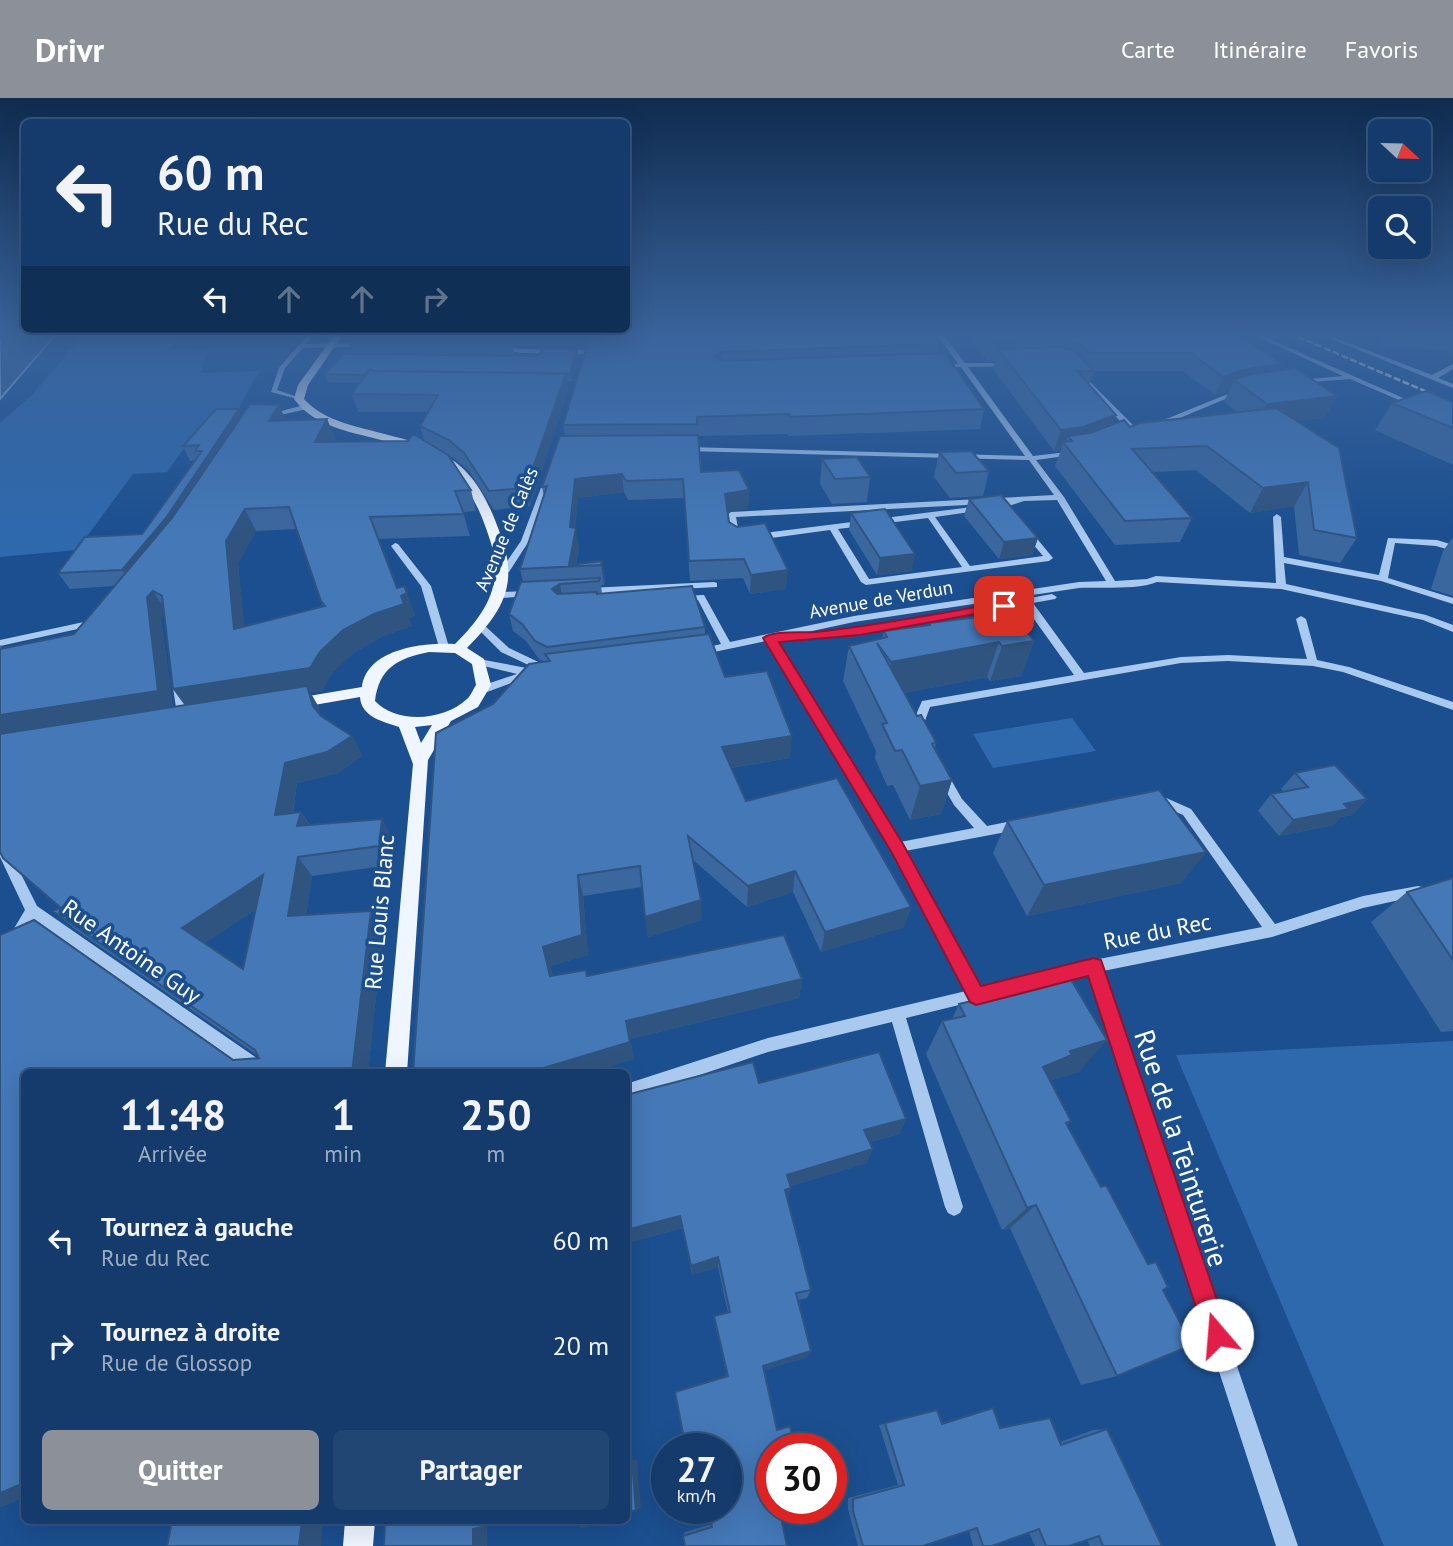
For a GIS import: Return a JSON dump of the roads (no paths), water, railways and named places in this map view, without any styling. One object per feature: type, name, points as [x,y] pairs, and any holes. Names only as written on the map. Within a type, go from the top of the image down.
[{"type":"main road","points":[[301,403],[327,421],[422,448],[456,467],[482,502],[503,555],[506,570]]},
{"type":"main road","name":"Avenue de Calès","points":[[451,648],[481,627],[500,595],[506,570]]},
{"type":"main road","points":[[451,648],[479,662],[484,671],[480,691],[471,702],[445,718],[406,723],[381,716],[372,709],[367,691],[373,676],[392,660],[419,649],[451,648]]},
{"type":"main road","points":[[268,707],[367,691]]},
{"type":"main road","name":"Rue Louis Blanc","points":[[396,1069],[421,758],[445,718]]},
{"type":"main road","name":"Rue Louis Blanc","points":[[406,723],[421,758]]},
{"type":"main road","points":[[358,1546],[360,1524]]},
{"type":"street","points":[[295,401],[301,403]]},
{"type":"street","points":[[988,401],[1060,497],[1113,584]]},
{"type":"street","points":[[1102,401],[1131,434],[1220,401]]},
{"type":"street","points":[[1403,401],[1418,407]]},
{"type":"street","points":[[256,418],[301,403]]},
{"type":"street","points":[[674,448],[1032,458],[1078,452]]},
{"type":"street","name":"Avenue de Calès","points":[[506,570],[525,541],[550,473]]},
{"type":"street","points":[[1023,499],[1004,505],[736,540],[731,515],[1023,499],[1060,497]]},
{"type":"street","points":[[1004,505],[1013,516]]},
{"type":"street","points":[[930,515],[969,570]]},
{"type":"street","points":[[1276,517],[1281,586]]},
{"type":"street","points":[[832,528],[866,582],[1049,558],[1022,526]]},
{"type":"street","points":[[1383,579],[1391,540],[1453,548]]},
{"type":"street","points":[[395,546],[426,586],[451,648]]},
{"type":"street","points":[[1280,559],[1383,579],[1453,601]]},
{"type":"street","name":"Avenue de Verdun","points":[[746,643],[713,642],[687,652],[746,643],[854,618],[1079,585],[1168,581],[1281,586],[1426,618],[1453,629]]},
{"type":"street","name":"Avenue de Verdun","points":[[775,637],[790,639],[860,631],[1113,584]]},
{"type":"street","points":[[580,591],[715,585]]},
{"type":"street","points":[[500,595],[540,593]]},
{"type":"street","points":[[660,600],[701,597],[725,642]]},
{"type":"street","points":[[1027,602],[1082,678]]},
{"type":"street","points":[[0,643],[107,619]]},
{"type":"street","points":[[1301,620],[1313,663]]},
{"type":"street","points":[[481,627],[505,650],[547,670]]},
{"type":"street","points":[[775,637],[897,848],[976,996]]},
{"type":"street","points":[[922,737],[916,726],[926,704],[1181,660],[1313,663],[1345,669],[1453,706]]},
{"type":"street","points":[[479,662],[529,673]]},
{"type":"street","points":[[480,691],[529,673],[560,669]]},
{"type":"street","points":[[176,670],[182,721]]},
{"type":"street","points":[[934,759],[958,803],[984,831]]},
{"type":"street","points":[[1145,800],[1159,798],[1187,812],[1272,931]]},
{"type":"street","points":[[897,848],[1038,821]]},
{"type":"street","name":"Rue Antoine Guy","points":[[0,844],[32,910],[260,1069]]},
{"type":"street","name":"Rue du Rec","points":[[630,1091],[768,1045],[898,1016],[1094,966],[1272,931],[1363,902],[1427,889]]},
{"type":"street","points":[[0,965],[32,910]]},
{"type":"street","name":"Rue de la Teinturerie","points":[[1094,966],[1287,1546]]},
{"type":"street","points":[[898,1016],[954,1207]]},
{"type":"railway","points":[[1447,401],[1453,403]]}]
